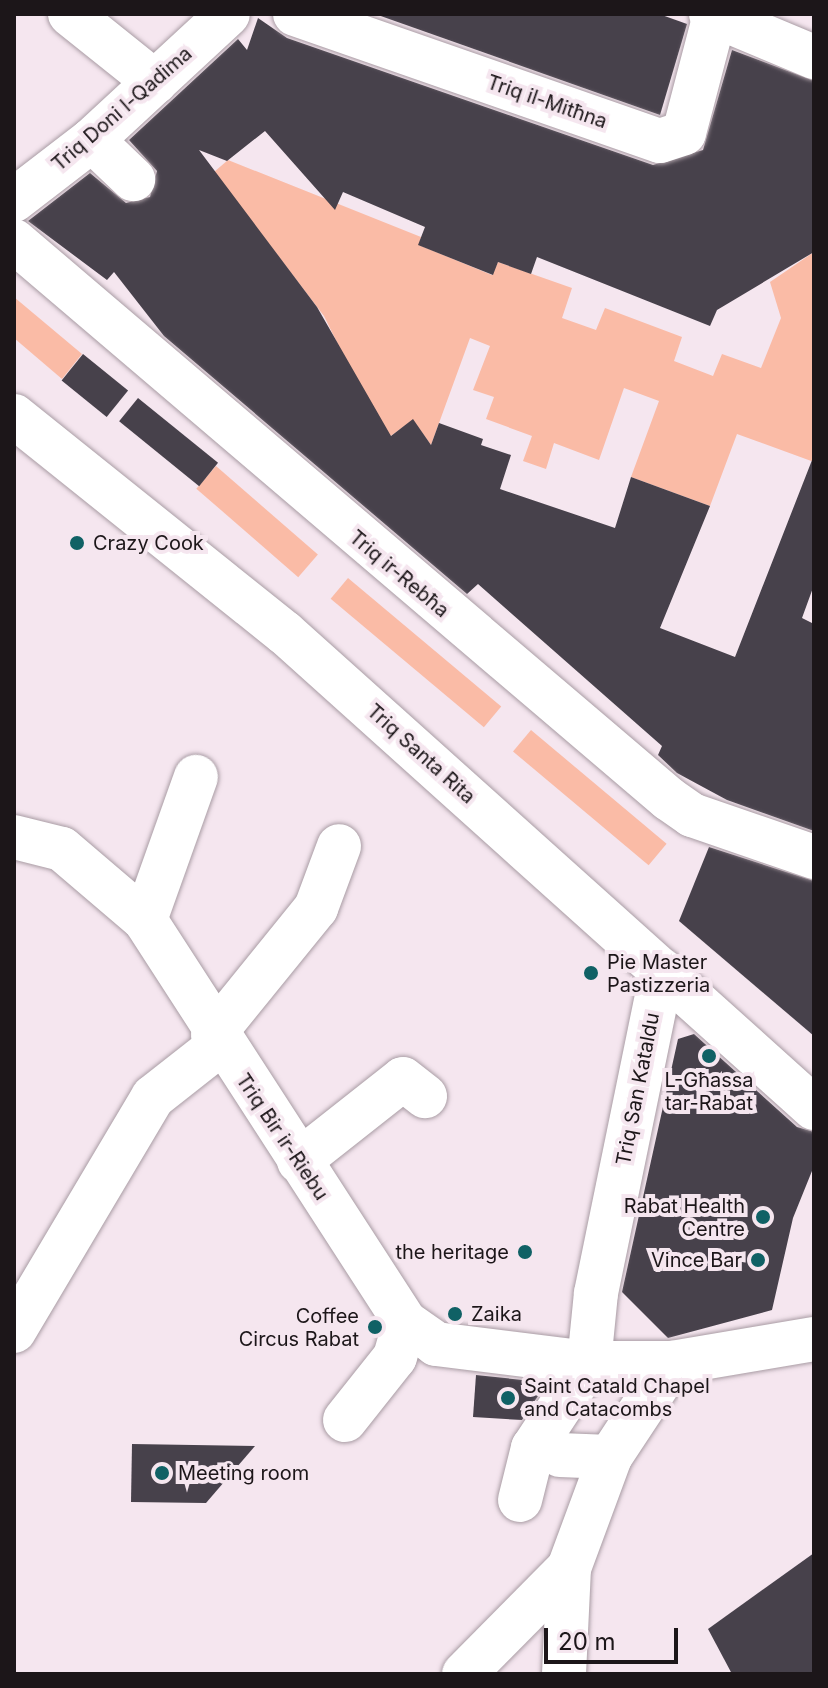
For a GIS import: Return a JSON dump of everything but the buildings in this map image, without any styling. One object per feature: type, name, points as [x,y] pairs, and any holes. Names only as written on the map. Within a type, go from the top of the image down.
[{"type":"street","points":[[70,14],[155,82]]},
{"type":"street","name":"Triq Doni l-Qadima","points":[[14,200],[92,140],[228,14]]},
{"type":"street","name":"Triq il-Mitħna","points":[[295,14],[660,141],[684,133],[713,15]]},
{"type":"street","points":[[713,15],[814,57]]},
{"type":"street","points":[[92,140],[133,179]]},
{"type":"street","name":"Triq ir-Rebħa","points":[[14,241],[669,799],[692,815],[814,857]]},
{"type":"street","name":"Triq Santa Rita","points":[[14,416],[285,633],[814,1108]]},
{"type":"street","points":[[145,920],[196,777]]},
{"type":"street","name":"Triq Bir ir-Riebu","points":[[14,837],[62,849],[145,920],[216,1040],[405,1322],[436,1344],[589,1363]]},
{"type":"street","points":[[14,1331],[153,1097],[216,1040],[316,908],[339,846]]},
{"type":"street","name":"Triq San Kataldu","points":[[589,1363],[596,1293],[662,971]]},
{"type":"street","points":[[299,1161],[403,1079],[425,1096]]},
{"type":"street","points":[[345,1420],[395,1357],[405,1322]]},
{"type":"street","points":[[520,1500],[533,1448],[589,1363],[672,1363],[814,1339]]},
{"type":"street","points":[[564,1674],[569,1568],[610,1457],[672,1363]]},
{"type":"street","points":[[560,1455],[610,1457]]},
{"type":"street","points":[[464,1674],[569,1568]]},
{"type":"shaded area","points":[[228,160],[421,237],[419,245],[492,275],[498,262],[572,288],[562,318],[596,330],[605,308],[682,337],[674,361],[713,376],[722,354],[761,368],[781,318],[770,282],[814,252],[814,462],[737,434],[710,506],[631,477],[659,401],[624,388],[599,460],[554,443],[546,469],[523,461],[532,436],[486,419],[494,397],[473,390],[490,346],[470,338],[431,445],[413,420],[385,440],[324,316],[214,172]]},
{"type":"shaded area","points":[[14,297],[82,354],[62,379],[14,338]]},
{"type":"shaded area","points":[[216,466],[318,555],[298,577],[196,489]]},
{"type":"shaded area","points":[[348,578],[501,707],[484,727],[331,599]]},
{"type":"shaded area","points":[[531,730],[667,844],[649,865],[513,751]]},
{"type":"place","name":"Crazy Cook","points":[[77,543]]},
{"type":"place","name":"Pie Master Pastizzeria","points":[[591,973]]},
{"type":"place","name":"L-Għassa tar-Rabat","points":[[709,1056]]},
{"type":"place","name":"Rabat Health Centre","points":[[763,1217]]},
{"type":"place","name":"the heritage","points":[[525,1252]]},
{"type":"place","name":"Vince Bar","points":[[758,1260]]},
{"type":"place","name":"Zaika","points":[[455,1314]]},
{"type":"place","name":"Coffee Circus Rabat","points":[[375,1327]]},
{"type":"place","name":"Saint Catald Chapel and Catacombs","points":[[508,1398]]},
{"type":"place","name":"Meeting room","points":[[162,1473]]}]
